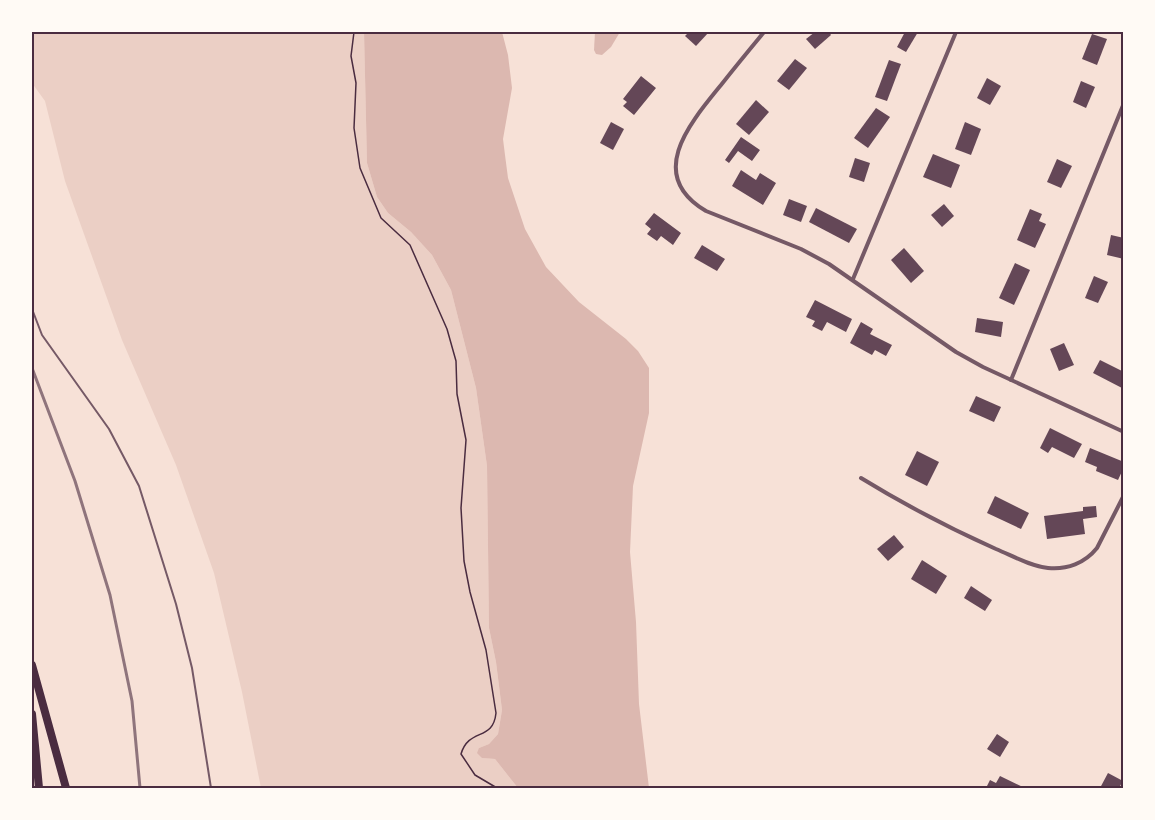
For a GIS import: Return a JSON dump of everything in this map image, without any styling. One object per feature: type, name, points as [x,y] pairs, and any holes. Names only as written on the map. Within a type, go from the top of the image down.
[{"type":"highway","points":[[32,665],[66,789]]},
{"type":"highway","points":[[32,714],[39,789]]},
{"type":"street","points":[[764,32],[681,138],[677,157],[677,176],[682,191],[692,203],[706,212],[801,249],[853,279],[956,352],[1124,432]]},
{"type":"street","points":[[853,279],[956,32]]},
{"type":"street","points":[[1011,380],[1124,103]]},
{"type":"street","points":[[861,478],[909,507],[954,530],[1032,565],[1048,568],[1072,566],[1091,556],[1124,495]]},
{"type":"lane","points":[[32,309],[42,335],[109,429],[140,486],[176,604],[192,668],[212,789]]},
{"type":"path","points":[[354,32],[351,56],[356,83],[354,128],[360,168],[381,218],[410,245],[447,329],[456,361],[457,394],[466,432],[461,508],[466,575],[486,650],[496,713],[490,730],[475,735],[464,746],[461,754],[475,775],[497,789]]},
{"type":"shaded area","points":[[32,32],[364,32],[367,163],[377,197],[388,213],[411,232],[432,255],[451,290],[476,388],[487,466],[489,628],[502,710],[498,734],[489,744],[479,748],[482,758],[495,759],[518,788],[261,788],[242,692],[214,573],[176,465],[122,340],[65,181],[45,101],[32,83]]},
{"type":"shaded area","points":[[364,32],[502,32],[508,55],[512,88],[503,139],[508,178],[525,229],[546,267],[579,302],[626,339],[638,351],[649,368],[649,413],[633,486],[630,552],[636,622],[639,704],[649,788],[518,788],[495,759],[482,758],[477,753],[479,748],[489,744],[498,734],[502,710],[489,628],[487,466],[476,388],[451,290],[432,255],[411,232],[388,213],[377,197],[367,163]]},
{"type":"shaded area","points":[[595,32],[620,32],[611,47],[602,55],[596,54],[594,50]]},
{"type":"building","points":[[689,32],[709,32],[696,46],[685,36]]},
{"type":"building","points":[[815,32],[829,32],[831,35],[815,49],[806,39]]},
{"type":"building","points":[[905,32],[918,32],[906,52],[897,47]]},
{"type":"building","points":[[1092,34],[1107,39],[1097,65],[1082,59]]},
{"type":"building","points":[[795,59],[807,68],[789,90],[777,81]]},
{"type":"building","points":[[889,60],[901,64],[887,101],[875,97]]},
{"type":"building","points":[[641,76],[656,88],[634,115],[623,106],[627,102],[623,99]]},
{"type":"building","points":[[987,78],[1001,86],[990,105],[977,98]]},
{"type":"building","points":[[1081,81],[1095,87],[1086,108],[1073,102]]},
{"type":"building","points":[[756,100],[769,112],[749,135],[736,124]]},
{"type":"building","points":[[876,108],[890,117],[868,148],[854,138]]},
{"type":"building","points":[[611,122],[624,129],[613,150],[600,143]]},
{"type":"building","points":[[965,122],[981,129],[971,155],[955,149]]},
{"type":"building","points":[[741,137],[760,150],[752,161],[738,151],[729,163],[725,160]]},
{"type":"building","points":[[933,154],[960,165],[951,188],[923,177]]},
{"type":"building","points":[[855,158],[870,163],[864,182],[849,177]]},
{"type":"building","points":[[1057,159],[1072,166],[1061,188],[1047,182]]},
{"type":"building","points":[[741,170],[756,180],[760,173],[776,183],[763,205],[732,186]]},
{"type":"building","points":[[789,199],[807,206],[801,222],[783,215]]},
{"type":"building","points":[[944,204],[954,216],[942,227],[931,215]]},
{"type":"building","points":[[816,208],[857,229],[849,243],[809,222]]},
{"type":"building","points":[[1030,209],[1042,214],[1039,221],[1046,224],[1035,248],[1017,240]]},
{"type":"building","points":[[654,213],[681,233],[673,245],[661,236],[657,241],[647,234],[651,229],[645,224]]},
{"type":"building","points":[[1111,235],[1124,238],[1124,259],[1107,255]]},
{"type":"building","points":[[702,245],[725,259],[717,271],[694,258]]},
{"type":"building","points":[[904,248],[924,271],[911,283],[891,260]]},
{"type":"building","points":[[1015,263],[1030,270],[1014,305],[999,298]]},
{"type":"building","points":[[1094,276],[1108,282],[1098,303],[1085,298]]},
{"type":"building","points":[[815,300],[852,319],[846,332],[827,322],[822,331],[812,326],[815,321],[806,317]]},
{"type":"building","points":[[977,318],[1003,322],[1001,337],[975,332]]},
{"type":"building","points":[[861,322],[873,329],[870,334],[892,345],[886,356],[875,350],[872,355],[850,343]]},
{"type":"building","points":[[1064,343],[1074,365],[1059,371],[1050,349]]},
{"type":"building","points":[[1100,360],[1124,372],[1122,388],[1093,373]]},
{"type":"building","points":[[976,396],[1001,407],[994,422],[969,411]]},
{"type":"building","points":[[1050,428],[1082,444],[1074,458],[1052,447],[1048,453],[1040,448]]},
{"type":"building","points":[[1090,448],[1124,462],[1118,480],[1096,471],[1097,467],[1085,462]]},
{"type":"building","points":[[917,451],[939,462],[927,486],[905,475]]},
{"type":"building","points":[[995,496],[1029,513],[1021,529],[987,513]]},
{"type":"building","points":[[1096,506],[1097,517],[1083,519],[1085,534],[1047,539],[1044,516],[1083,511],[1083,507]]},
{"type":"building","points":[[894,535],[904,547],[888,561],[877,549]]},
{"type":"building","points":[[922,560],[947,576],[936,594],[911,579]]},
{"type":"building","points":[[971,586],[992,600],[985,611],[964,598]]},
{"type":"building","points":[[997,734],[1009,742],[1000,757],[987,749]]},
{"type":"building","points":[[1108,773],[1123,781],[1119,788],[1100,788]]},
{"type":"building","points":[[1000,776],[1025,788],[986,788],[990,780],[996,783]]},
{"type":"railway","points":[[32,368],[75,481],[110,595],[132,701],[140,788]]}]
